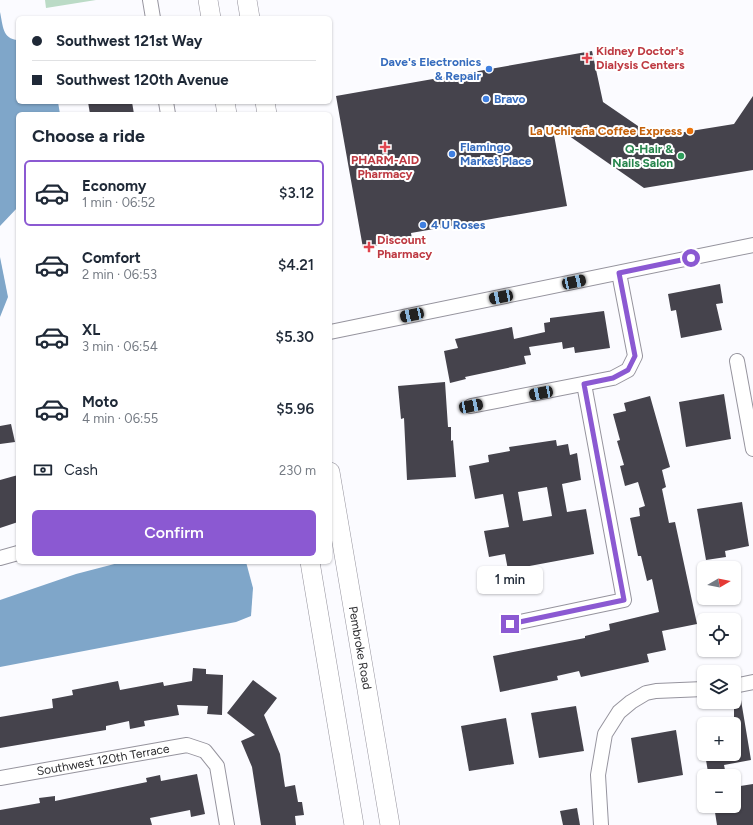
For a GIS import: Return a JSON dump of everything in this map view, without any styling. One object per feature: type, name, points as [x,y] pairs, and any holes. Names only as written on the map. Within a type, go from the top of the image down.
[{"type":"main road","points":[[208,0],[211,16]]},
{"type":"main road","points":[[247,0],[250,16]]},
{"type":"main road","name":"Pembroke Road","points":[[332,484],[390,825]]},
{"type":"main road","points":[[310,564],[354,825]]},
{"type":"street","points":[[150,0],[153,16]]},
{"type":"street","points":[[332,332],[753,245]]},
{"type":"street","points":[[471,406],[613,378],[628,370],[635,356],[619,273]]},
{"type":"street","points":[[738,361],[753,449]]},
{"type":"street","points":[[510,624],[624,600],[584,384]]},
{"type":"street","points":[[0,558],[16,554]]},
{"type":"street","points":[[741,685],[753,682]]},
{"type":"street","points":[[601,825],[598,775],[604,734],[619,712],[636,699],[656,691],[697,689]]},
{"type":"street","name":"Southwest 120th Terrace","points":[[0,778],[187,745],[205,751],[217,766],[227,825]]},
{"type":"green space","points":[[45,0],[96,0],[46,8]]},
{"type":"water","points":[[0,12],[6,34],[16,40],[16,104],[58,104],[60,112],[16,112],[16,209],[0,226]]},
{"type":"water","points":[[0,257],[8,297],[0,317]]},
{"type":"water","points":[[114,564],[247,564],[253,588],[251,616],[236,622],[0,667],[0,600],[76,574]]},
{"type":"building","name":"Flamingo Market Place","points":[[592,51],[603,102],[654,137],[734,124],[753,96],[753,170],[644,188],[552,124],[567,206],[411,233],[412,239],[363,248],[336,96]]},
{"type":"building","points":[[88,104],[132,104],[134,112],[90,112]]},
{"type":"building","points":[[720,284],[723,303],[716,304],[722,330],[681,338],[676,310],[671,311],[668,294]]},
{"type":"building","points":[[604,311],[610,348],[575,353],[574,347],[563,349],[562,342],[529,347],[531,355],[524,356],[526,364],[465,377],[466,379],[450,383],[444,351],[458,348],[455,339],[512,327],[514,339],[545,332],[544,323],[550,322],[550,318]]},
{"type":"building","points":[[445,382],[448,427],[451,427],[451,441],[453,440],[456,477],[407,480],[404,418],[401,419],[398,386]]},
{"type":"building","points":[[724,394],[731,439],[686,447],[679,402]]},
{"type":"building","points":[[650,396],[670,467],[662,470],[666,487],[662,489],[669,523],[675,522],[697,624],[662,631],[666,650],[647,654],[649,662],[581,677],[579,671],[557,676],[558,680],[500,692],[493,656],[585,638],[585,636],[610,630],[609,624],[659,612],[652,579],[647,581],[641,556],[638,556],[630,518],[640,516],[639,508],[645,506],[638,482],[625,486],[620,466],[624,465],[617,441],[620,440],[613,414],[626,411],[624,403]]},
{"type":"building","points":[[11,424],[15,442],[0,444],[0,426]]},
{"type":"building","points":[[556,440],[557,446],[568,444],[570,455],[577,453],[581,480],[562,484],[567,512],[586,509],[594,554],[508,570],[505,554],[489,557],[484,531],[509,527],[503,494],[475,499],[469,466],[489,462],[488,455],[510,451],[509,447]],"holes":[[[547,487],[552,516],[523,521],[518,492]]]},
{"type":"building","points":[[16,476],[16,523],[0,528],[0,480]]},
{"type":"building","points":[[742,502],[749,546],[725,551],[726,557],[706,560],[697,509]]},
{"type":"building","points":[[193,668],[206,669],[206,674],[223,675],[222,715],[207,714],[208,706],[177,705],[179,715],[144,721],[145,726],[130,729],[129,721],[106,726],[106,730],[0,748],[0,717],[53,708],[52,699],[73,695],[72,690],[118,681],[120,690],[163,682],[164,686],[192,681]]},
{"type":"building","points":[[253,680],[277,698],[264,715],[280,754],[285,787],[295,785],[298,802],[302,802],[304,815],[295,816],[296,825],[261,825],[252,767],[241,741],[255,735],[227,713]]},
{"type":"building","points":[[741,700],[751,760],[724,765],[725,769],[708,769],[706,761],[741,761],[741,717],[734,717],[734,709],[741,709]]},
{"type":"building","points":[[576,706],[584,751],[539,758],[531,713]]},
{"type":"building","points":[[506,718],[514,764],[469,771],[461,726]]},
{"type":"building","points":[[676,730],[683,775],[638,783],[631,738]]},
{"type":"building","points":[[197,774],[205,814],[191,817],[190,810],[150,818],[152,825],[0,825],[0,810],[40,803],[39,798],[55,796],[55,801],[147,782],[146,778],[160,775],[161,781]]},
{"type":"building","points":[[753,784],[753,825],[717,825],[715,813],[741,813],[741,786]]},
{"type":"building","points":[[577,808],[580,825],[563,825],[560,811]]},
{"type":"place","name":"Kidney Doctor's Dialysis Centers","points":[[587,58]]},
{"type":"place","name":"Dave's Electronics & Repair","points":[[489,69]]},
{"type":"place","name":"Bravo","points":[[486,99]]},
{"type":"place","name":"La Uchireña Coffee Express","points":[[690,131]]},
{"type":"place","name":"PHARM-AID Pharmacy","points":[[385,147]]},
{"type":"place","name":"Flamingo Market Place","points":[[452,154]]},
{"type":"place","name":"Q-Hair & Nails Salon","points":[[681,156]]},
{"type":"place","name":"4 U Roses","points":[[423,225]]},
{"type":"place","name":"Discount Pharmacy","points":[[369,247]]},
{"type":"route","points":[[510,624],[624,600],[584,384],[613,378],[628,370],[635,356],[619,273],[691,258]]}]
